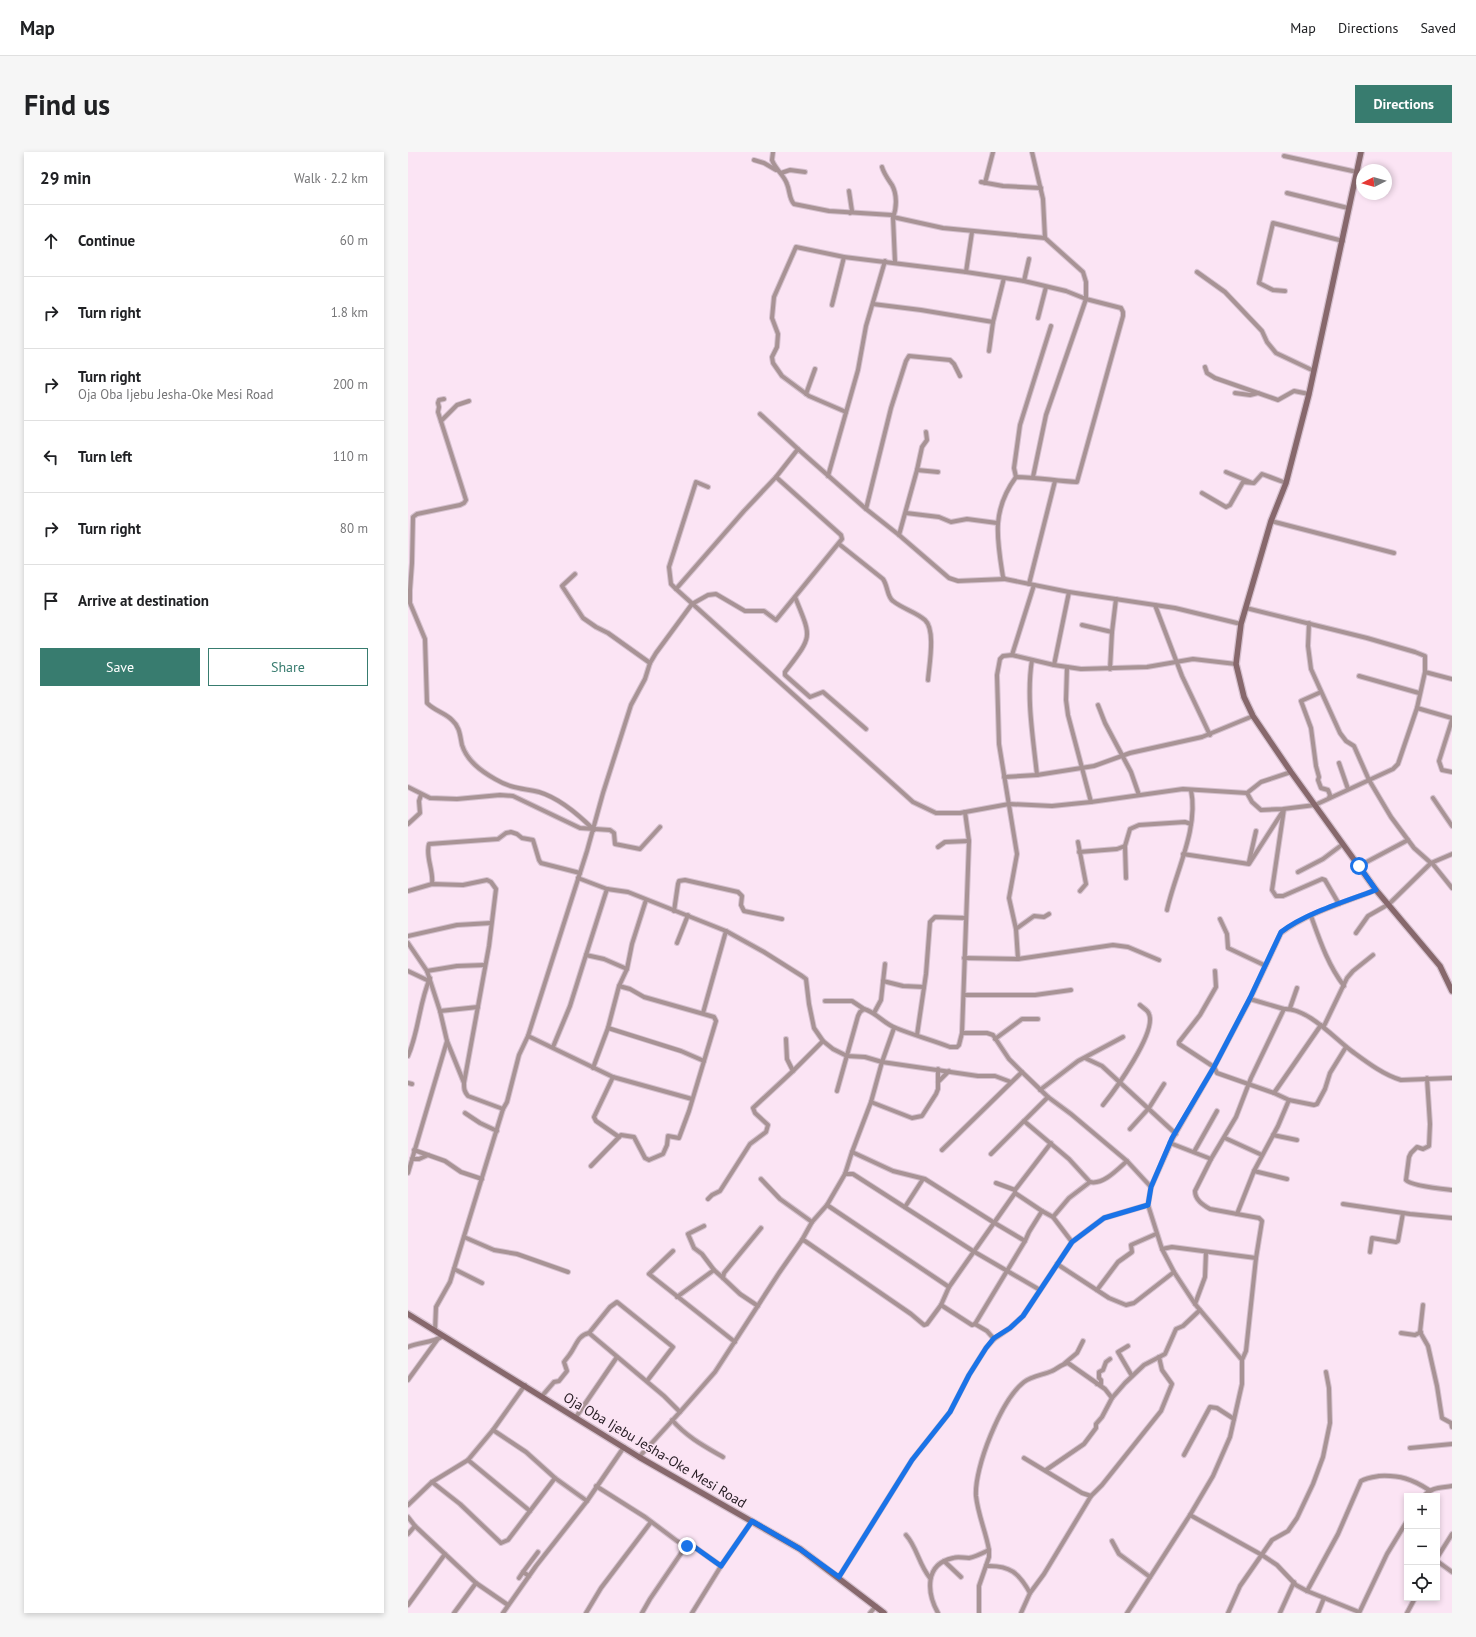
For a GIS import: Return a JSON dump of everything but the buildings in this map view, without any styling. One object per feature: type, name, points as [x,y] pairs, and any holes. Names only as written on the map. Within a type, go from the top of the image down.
[{"type":"main road","points":[[1359,164],[1361,152]]},
{"type":"main road","points":[[1356,176],[1309,394],[1286,483],[1271,522],[1241,624],[1236,664],[1244,697],[1253,716],[1291,772],[1376,890],[1440,966],[1452,991]]},
{"type":"main road","name":"Oja Oba Ijebu Jesha-Oke Mesi Road","points":[[408,1314],[639,1457],[800,1549],[839,1577],[884,1613]]},
{"type":"street","points":[[773,152],[772,160],[787,184],[791,201],[794,204],[829,211],[892,215],[893,217],[943,228],[972,232],[1045,238],[1083,272],[1086,282],[1086,299],[1046,415],[1033,478]]},
{"type":"street","points":[[993,152],[983,182],[1003,186],[1041,188]]},
{"type":"street","points":[[1032,152],[1043,199],[1045,238]]},
{"type":"street","points":[[1284,156],[1356,172]]},
{"type":"street","points":[[754,160],[764,162],[779,171],[790,170],[805,172]]},
{"type":"street","points":[[882,167],[894,191],[894,262]]},
{"type":"street","points":[[848,191],[852,211],[850,213]]},
{"type":"street","points":[[1287,193],[1348,208]]},
{"type":"street","points":[[1285,291],[1273,290],[1259,283],[1273,223],[1343,241]]},
{"type":"street","points":[[966,272],[972,232]]},
{"type":"street","points":[[846,412],[806,394],[782,376],[773,363],[772,357],[777,347],[778,334],[772,318],[774,297],[796,247],[844,257],[894,262],[1024,281],[1066,291],[1086,299],[1120,308],[1123,312],[1077,482],[1016,478]]},
{"type":"street","points":[[832,305],[844,257]]},
{"type":"street","points":[[1024,281],[1029,259]]},
{"type":"street","points":[[828,476],[858,370],[866,326],[885,261]]},
{"type":"street","points":[[1197,272],[1225,292],[1262,331],[1267,342],[1276,353],[1314,371]]},
{"type":"street","points":[[989,351],[993,322],[1004,278]]},
{"type":"street","points":[[1038,318],[1046,287]]},
{"type":"street","points":[[873,304],[993,322]]},
{"type":"street","points":[[1005,579],[1003,577],[997,544],[996,523],[1004,498],[1016,478],[1014,468],[1020,425],[1051,326]]},
{"type":"street","points":[[866,509],[891,408],[909,356],[950,360],[954,364],[960,376]]},
{"type":"street","points":[[1205,367],[1207,373],[1215,378],[1278,400],[1296,391],[1309,394]]},
{"type":"street","points":[[806,394],[815,369]]},
{"type":"street","points":[[1235,393],[1250,395],[1258,393]]},
{"type":"street","points":[[444,399],[439,400],[438,412],[466,500],[460,505],[417,514],[413,517],[410,603],[424,639],[427,702],[432,708],[452,719],[461,735],[462,746],[474,765],[505,785],[522,790],[540,792],[552,797],[585,821],[594,830]]},
{"type":"street","points":[[441,421],[457,405],[469,401]]},
{"type":"street","points":[[760,414],[866,509],[949,578],[958,581],[1005,579],[1069,592],[1175,608],[1241,624]]},
{"type":"street","points":[[899,535],[906,513],[922,447],[927,440],[926,432]]},
{"type":"street","points":[[676,589],[744,511],[776,477],[798,449]]},
{"type":"street","points":[[917,470],[938,472]]},
{"type":"street","points":[[1226,472],[1254,483]]},
{"type":"street","points":[[1254,483],[1262,474],[1286,483]]},
{"type":"street","points":[[435,1331],[436,1307],[448,1286],[454,1269],[503,1109],[507,1102],[519,1055],[528,1036],[594,830],[603,793],[631,705],[645,679],[650,663],[692,604],[708,595],[716,594],[745,611],[764,612],[776,620],[842,539],[841,535],[776,477]]},
{"type":"street","points":[[1012,656],[1031,585],[1055,481]]},
{"type":"street","points":[[708,487],[696,482],[669,567],[671,584],[913,802],[936,812],[965,812],[1009,804],[1052,806],[1183,789],[1247,793],[1261,782],[1291,772]]},
{"type":"street","points":[[1202,493],[1226,507],[1230,505],[1242,482],[1254,483]]},
{"type":"street","points":[[906,513],[939,517],[951,522],[967,519],[996,523]]},
{"type":"street","points":[[1271,522],[1394,553]]},
{"type":"street","points":[[839,544],[883,579],[894,602],[927,622],[931,635],[928,680]]},
{"type":"street","points":[[575,574],[562,586],[583,618],[608,633],[650,663]]},
{"type":"street","points":[[1054,665],[1069,592]]},
{"type":"street","points":[[795,596],[807,626],[808,636],[804,647],[785,672],[785,676],[810,697],[823,692],[866,729]]},
{"type":"street","points":[[1110,669],[1116,599]]},
{"type":"street","points":[[1154,605],[1176,661],[1210,734]]},
{"type":"street","points":[[1246,608],[1374,640],[1424,655],[1426,659],[1425,672],[1417,708],[1398,764],[1393,769],[1315,805],[1261,810],[1252,802],[1247,793]]},
{"type":"street","points":[[1308,623],[1308,646],[1312,668],[1321,692],[1340,733],[1346,741],[1354,746],[1369,780],[1391,817],[1414,848],[1432,863],[1452,888]]},
{"type":"street","points":[[1082,625],[1112,632]]},
{"type":"street","points":[[1018,958],[1016,929],[1009,898],[1017,854],[999,744],[997,675],[1000,659],[1003,656],[1012,656],[1067,668],[1082,669],[1146,667],[1176,661],[1202,659],[1236,664]]},
{"type":"street","points":[[1032,660],[1029,677],[1037,775]]},
{"type":"street","points":[[1067,668],[1067,708],[1081,768],[1091,802]]},
{"type":"street","points":[[1425,672],[1452,680]]},
{"type":"street","points":[[1359,676],[1420,693]]},
{"type":"street","points":[[1321,692],[1301,701],[1311,728],[1319,777],[1318,780],[1321,788],[1328,790],[1330,795],[1329,798]]},
{"type":"street","points":[[1098,705],[1105,723],[1131,772],[1139,795]]},
{"type":"street","points":[[1417,708],[1452,719],[1439,761],[1442,770],[1452,772]]},
{"type":"street","points":[[1004,777],[1037,775],[1094,766],[1130,754],[1192,741],[1253,716]]},
{"type":"street","points":[[1339,763],[1348,789]]},
{"type":"street","points":[[408,787],[421,795],[430,798],[457,799],[500,795],[513,796],[580,828],[610,830],[614,833],[615,844],[636,850],[642,847],[660,828]]},
{"type":"street","points":[[1167,910],[1191,824],[1194,808],[1191,790]]},
{"type":"street","points":[[408,824],[420,812],[419,801],[421,795]]},
{"type":"street","points":[[1433,798],[1452,826]]},
{"type":"street","points":[[1249,864],[1284,809]]},
{"type":"street","points":[[1284,809],[1272,890],[1273,893],[1276,896],[1283,896],[1322,879],[1325,880],[1339,904]]},
{"type":"street","points":[[825,1002],[852,1001],[864,1009],[874,1013],[894,1028],[953,1047],[959,1045],[962,1033],[964,996],[964,958],[969,841],[965,812]]},
{"type":"street","points":[[1126,878],[1125,846],[1130,829],[1134,826],[1185,822],[1191,824]]},
{"type":"street","points":[[1249,864],[1256,831]]},
{"type":"street","points":[[432,884],[433,877],[427,848],[428,844],[498,839],[509,832],[522,838],[533,840],[541,863],[580,872]]},
{"type":"street","points":[[1359,866],[1408,840]]},
{"type":"street","points":[[938,847],[945,842],[969,841]]},
{"type":"street","points":[[1078,842],[1086,884],[1080,891]]},
{"type":"street","points":[[1298,872],[1324,859],[1343,844]]},
{"type":"street","points":[[1079,852],[1112,850],[1125,846]]},
{"type":"street","points":[[1183,854],[1249,864]]},
{"type":"street","points":[[1356,933],[1368,916],[1384,905],[1389,904],[1432,863],[1452,854]]},
{"type":"street","points":[[578,878],[607,889],[628,892],[726,931],[764,952],[806,979],[814,1028],[823,1041],[833,1049],[847,1056],[865,1057],[882,1062],[978,1076],[995,1076],[1011,1082]]},
{"type":"street","points":[[408,891],[432,884],[463,885],[487,880],[491,882],[496,889],[486,965],[481,986],[464,1089],[468,1096],[503,1109]]},
{"type":"street","points":[[674,911],[679,881],[685,880],[738,892],[742,896],[741,905],[744,911],[782,919]]},
{"type":"street","points":[[553,1047],[570,1006],[607,889]]},
{"type":"street","points":[[1242,1360],[1195,1304],[1174,1272],[1156,1234],[1148,1205],[1151,1187],[1170,1143],[1214,1067],[1250,998],[1264,965],[1281,932],[1311,916],[1376,890]]},
{"type":"street","points":[[593,1068],[608,1028],[620,986],[627,968],[632,944],[646,900]]},
{"type":"street","points":[[1016,929],[1034,916],[1044,917],[1049,914]]},
{"type":"street","points":[[677,943],[688,915]]},
{"type":"street","points":[[1311,916],[1324,953],[1337,977],[1344,986]]},
{"type":"street","points":[[917,1035],[924,987],[930,922],[935,917],[966,918]]},
{"type":"street","points":[[1220,919],[1227,934],[1228,948],[1264,965]]},
{"type":"street","points":[[408,936],[457,925],[491,923]]},
{"type":"street","points":[[703,1013],[726,931]]},
{"type":"street","points":[[408,943],[427,970],[440,1011],[447,1041],[464,1083]]},
{"type":"street","points":[[964,958],[1018,958],[1113,945],[1128,947],[1159,960]]},
{"type":"street","points":[[586,955],[604,959],[627,968]]},
{"type":"street","points":[[1274,1093],[1323,1025],[1347,978],[1353,971],[1373,955]]},
{"type":"street","points":[[874,1013],[881,1000],[885,964]]},
{"type":"street","points":[[427,970],[457,966],[486,965]]},
{"type":"street","points":[[408,971],[430,980]]},
{"type":"street","points":[[1215,971],[1216,987],[1200,1015],[1178,1043],[1214,1067],[1217,1073],[1274,1093],[1289,1100],[1314,1105],[1317,1104],[1325,1089],[1330,1073],[1346,1047]]},
{"type":"street","points":[[408,1056],[416,1038],[423,999],[430,980]]},
{"type":"street","points":[[883,981],[903,986],[924,987]]},
{"type":"street","points":[[591,1166],[618,1137],[624,1135],[634,1137],[647,1160],[652,1160],[663,1154],[667,1145],[668,1136],[677,1138],[680,1136],[716,1021],[714,1017],[644,997],[627,987],[620,986]]},
{"type":"street","points":[[1290,1008],[1297,988]]},
{"type":"street","points":[[964,996],[1035,994],[1071,990]]},
{"type":"street","points":[[1250,998],[1284,1008],[1290,1008],[1323,1025],[1346,1047],[1397,1079],[1452,1078]]},
{"type":"street","points":[[1103,1105],[1121,1082],[1139,1051],[1150,1022],[1149,1012],[1140,1005]]},
{"type":"street","points":[[440,1011],[478,1007]]},
{"type":"street","points":[[1127,1613],[1190,1515],[1222,1458],[1230,1437],[1242,1384],[1242,1360],[1246,1351],[1261,1219],[1210,1209],[1204,1206],[1195,1196],[1195,1191],[1211,1159],[1225,1138],[1236,1117],[1249,1084],[1284,1008]]},
{"type":"street","points":[[837,1092],[858,1016],[864,1009]]},
{"type":"street","points":[[995,1038],[1020,1020],[1038,1019]]},
{"type":"street","points":[[608,1028],[681,1051],[704,1061]]},
{"type":"street","points":[[639,1457],[715,1372],[802,1240],[812,1222],[828,1205],[845,1174],[871,1102],[882,1062],[894,1028]]},
{"type":"street","points":[[962,1033],[987,1032],[995,1038],[1009,1059],[1040,1090],[1127,1161],[1151,1187]]},
{"type":"street","points":[[528,1036],[613,1077],[692,1099]]},
{"type":"street","points":[[1040,1090],[1078,1061],[1123,1037]]},
{"type":"street","points":[[786,1039],[787,1059],[793,1071]]},
{"type":"street","points":[[408,1173],[447,1041]]},
{"type":"street","points":[[708,1199],[720,1191],[750,1144],[766,1132],[768,1125],[755,1113],[753,1108],[823,1041]]},
{"type":"street","points":[[1085,1058],[1102,1066],[1176,1134]]},
{"type":"street","points":[[871,1102],[918,1118],[922,1116],[938,1089],[938,1069]]},
{"type":"street","points":[[938,1082],[949,1071]]},
{"type":"street","points":[[942,1150],[1022,1072]]},
{"type":"street","points":[[613,1077],[594,1117],[596,1121],[618,1137]]},
{"type":"street","points":[[1427,1078],[1430,1124],[1429,1146],[1423,1148],[1417,1147],[1411,1153],[1406,1182],[1452,1190]]},
{"type":"street","points":[[1130,1129],[1149,1108],[1164,1084]]},
{"type":"street","points":[[991,1154],[1048,1097]]},
{"type":"street","points":[[1237,1214],[1254,1171],[1289,1100]]},
{"type":"street","points":[[1194,1152],[1217,1111]]},
{"type":"street","points":[[465,1113],[480,1123],[497,1131]]},
{"type":"street","points":[[1024,1121],[1069,1159],[1090,1182]]},
{"type":"street","points":[[1273,1135],[1297,1140]]},
{"type":"street","points":[[1225,1138],[1262,1155]]},
{"type":"street","points":[[802,1240],[805,1240],[911,1314],[921,1323],[927,1324],[941,1305],[949,1287],[973,1251],[1051,1143]]},
{"type":"street","points":[[1170,1143],[1211,1159]]},
{"type":"street","points":[[414,1150],[445,1161],[461,1172],[482,1179]]},
{"type":"street","points":[[852,1152],[894,1171],[923,1179],[938,1186],[1025,1241]]},
{"type":"street","points":[[412,1159],[419,1159],[428,1155]]},
{"type":"street","points":[[1053,1217],[1069,1198],[1090,1182],[1092,1183],[1102,1180],[1111,1175],[1127,1161]]},
{"type":"street","points":[[1254,1171],[1287,1179]]},
{"type":"street","points":[[845,1174],[853,1174],[973,1251],[1040,1290]]},
{"type":"street","points":[[905,1207],[923,1179]]},
{"type":"street","points":[[761,1180],[780,1199],[812,1222]]},
{"type":"street","points":[[996,1182],[1015,1191],[1042,1211],[1053,1217],[1072,1242]]},
{"type":"street","points":[[1343,1204],[1403,1213],[1452,1218]]},
{"type":"street","points":[[828,1205],[949,1287]]},
{"type":"street","points":[[839,1577],[912,1460],[950,1412],[976,1363],[986,1348],[994,1338],[1017,1322],[1072,1242],[1104,1218],[1148,1205]]},
{"type":"street","points":[[975,1324],[1025,1241],[1028,1232],[1042,1211]]},
{"type":"street","points":[[1370,1252],[1372,1238],[1398,1241],[1403,1213]]},
{"type":"street","points":[[704,1226],[688,1234],[694,1248],[702,1254],[714,1270],[740,1294],[758,1306]]},
{"type":"street","points":[[723,1278],[724,1274],[761,1228]]},
{"type":"street","points":[[1097,1290],[1118,1262],[1130,1255],[1132,1252],[1131,1244],[1156,1234]]},
{"type":"street","points":[[464,1237],[494,1250],[517,1254],[568,1272]]},
{"type":"street","points":[[1162,1249],[1172,1247],[1256,1258]]},
{"type":"street","points":[[673,1251],[649,1274],[734,1342]]},
{"type":"street","points":[[1195,1304],[1205,1277],[1206,1252]]},
{"type":"street","points":[[1057,1264],[1109,1298],[1126,1305],[1134,1303],[1174,1272]]},
{"type":"street","points":[[454,1269],[482,1283]]},
{"type":"street","points":[[677,1297],[714,1270]]},
{"type":"street","points":[[542,1396],[554,1382],[559,1381],[567,1371],[564,1362],[578,1340],[585,1333],[589,1333],[617,1302],[673,1347],[647,1382]]},
{"type":"street","points":[[941,1305],[972,1325],[975,1324],[987,1331],[994,1338]]},
{"type":"street","points":[[1423,1305],[1421,1332],[1428,1346],[1442,1418],[1451,1423],[1452,1427]]},
{"type":"street","points":[[1046,1470],[1084,1444],[1096,1428],[1096,1424],[1102,1417],[1112,1398],[1144,1364],[1159,1358],[1167,1352],[1176,1329],[1183,1326],[1200,1310]]},
{"type":"street","points":[[1401,1333],[1415,1335],[1421,1332]]},
{"type":"street","points":[[589,1333],[680,1412]]},
{"type":"street","points":[[408,1380],[437,1340],[443,1336]]},
{"type":"street","points":[[408,1347],[437,1340]]},
{"type":"street","points":[[979,1613],[979,1586],[986,1566],[989,1550],[978,1509],[976,1482],[989,1436],[1022,1383],[1028,1379],[1051,1371],[1063,1364],[1077,1353],[1083,1341]]},
{"type":"street","points":[[1128,1346],[1118,1352],[1132,1376]]},
{"type":"street","points":[[576,1417],[617,1357]]},
{"type":"street","points":[[1021,1613],[1030,1593],[1044,1574],[1091,1496],[1102,1485],[1161,1411],[1172,1384],[1162,1370],[1159,1358]]},
{"type":"street","points":[[1097,1384],[1101,1384],[1099,1372],[1103,1370],[1106,1362],[1110,1359]]},
{"type":"street","points":[[1063,1364],[1068,1363],[1105,1390],[1112,1398]]},
{"type":"street","points":[[1228,1613],[1240,1586],[1272,1540],[1288,1531],[1304,1504],[1323,1457],[1330,1423],[1329,1388],[1326,1372]]},
{"type":"street","points":[[408,1505],[432,1482],[468,1460],[493,1430],[525,1386]]},
{"type":"street","points":[[1184,1455],[1210,1406],[1217,1408],[1234,1419]]},
{"type":"street","points":[[672,1420],[682,1431],[697,1443],[723,1457]]},
{"type":"street","points":[[493,1430],[526,1452],[555,1478],[587,1501]]},
{"type":"street","points":[[1410,1448],[1452,1444]]},
{"type":"street","points":[[502,1613],[587,1501],[624,1447]]},
{"type":"street","points":[[1024,1458],[1082,1493],[1091,1496]]},
{"type":"street","points":[[468,1460],[530,1511]]},
{"type":"street","points":[[1307,1591],[1338,1534],[1361,1482],[1367,1478],[1394,1475],[1429,1490],[1452,1486]]},
{"type":"street","points":[[432,1482],[460,1504],[502,1543],[508,1540],[555,1478]]},
{"type":"street","points":[[596,1486],[686,1546],[693,1546],[721,1566]]},
{"type":"street","points":[[1190,1515],[1262,1555],[1277,1565],[1294,1582],[1307,1591],[1359,1612],[1387,1554],[1404,1526]]},
{"type":"street","points":[[408,1517],[415,1526],[476,1582],[508,1605]]},
{"type":"street","points":[[692,1613],[721,1566],[752,1521]]},
{"type":"street","points":[[586,1613],[601,1588],[651,1522]]},
{"type":"street","points":[[408,1534],[415,1526]]},
{"type":"street","points":[[1440,1553],[1452,1534]]},
{"type":"street","points":[[906,1535],[921,1565],[930,1578]]},
{"type":"street","points":[[1112,1541],[1119,1554],[1150,1577]]},
{"type":"street","points":[[642,1613],[686,1546]]},
{"type":"street","points":[[938,1613],[930,1595],[930,1578],[936,1568],[944,1561],[953,1557],[970,1558],[989,1550]]},
{"type":"street","points":[[519,1578],[538,1552]]},
{"type":"street","points":[[408,1605],[445,1554]]},
{"type":"street","points":[[944,1561],[962,1577]]},
{"type":"street","points":[[1440,1564],[1452,1572]]},
{"type":"street","points":[[986,1566],[1000,1565],[1009,1569],[1020,1577],[1030,1593]]},
{"type":"street","points":[[523,1572],[529,1576]]},
{"type":"street","points":[[454,1613],[476,1582]]},
{"type":"street","points":[[1280,1613],[1294,1582]]},
{"type":"street","points":[[1318,1613],[1324,1598]]},
{"type":"street","points":[[1407,1613],[1413,1601]]},
{"type":"street","points":[[870,1613],[876,1606]]},
{"type":"route","points":[[687,1546],[693,1546],[721,1566],[752,1521],[800,1549],[839,1577],[912,1460],[950,1412],[969,1375],[986,1348],[994,1338],[1010,1328],[1023,1316],[1072,1242],[1094,1223],[1104,1218],[1148,1205],[1151,1187],[1172,1138],[1176,1134],[1214,1067],[1250,998],[1264,965],[1281,932],[1318,912],[1376,890],[1359,866]]}]
